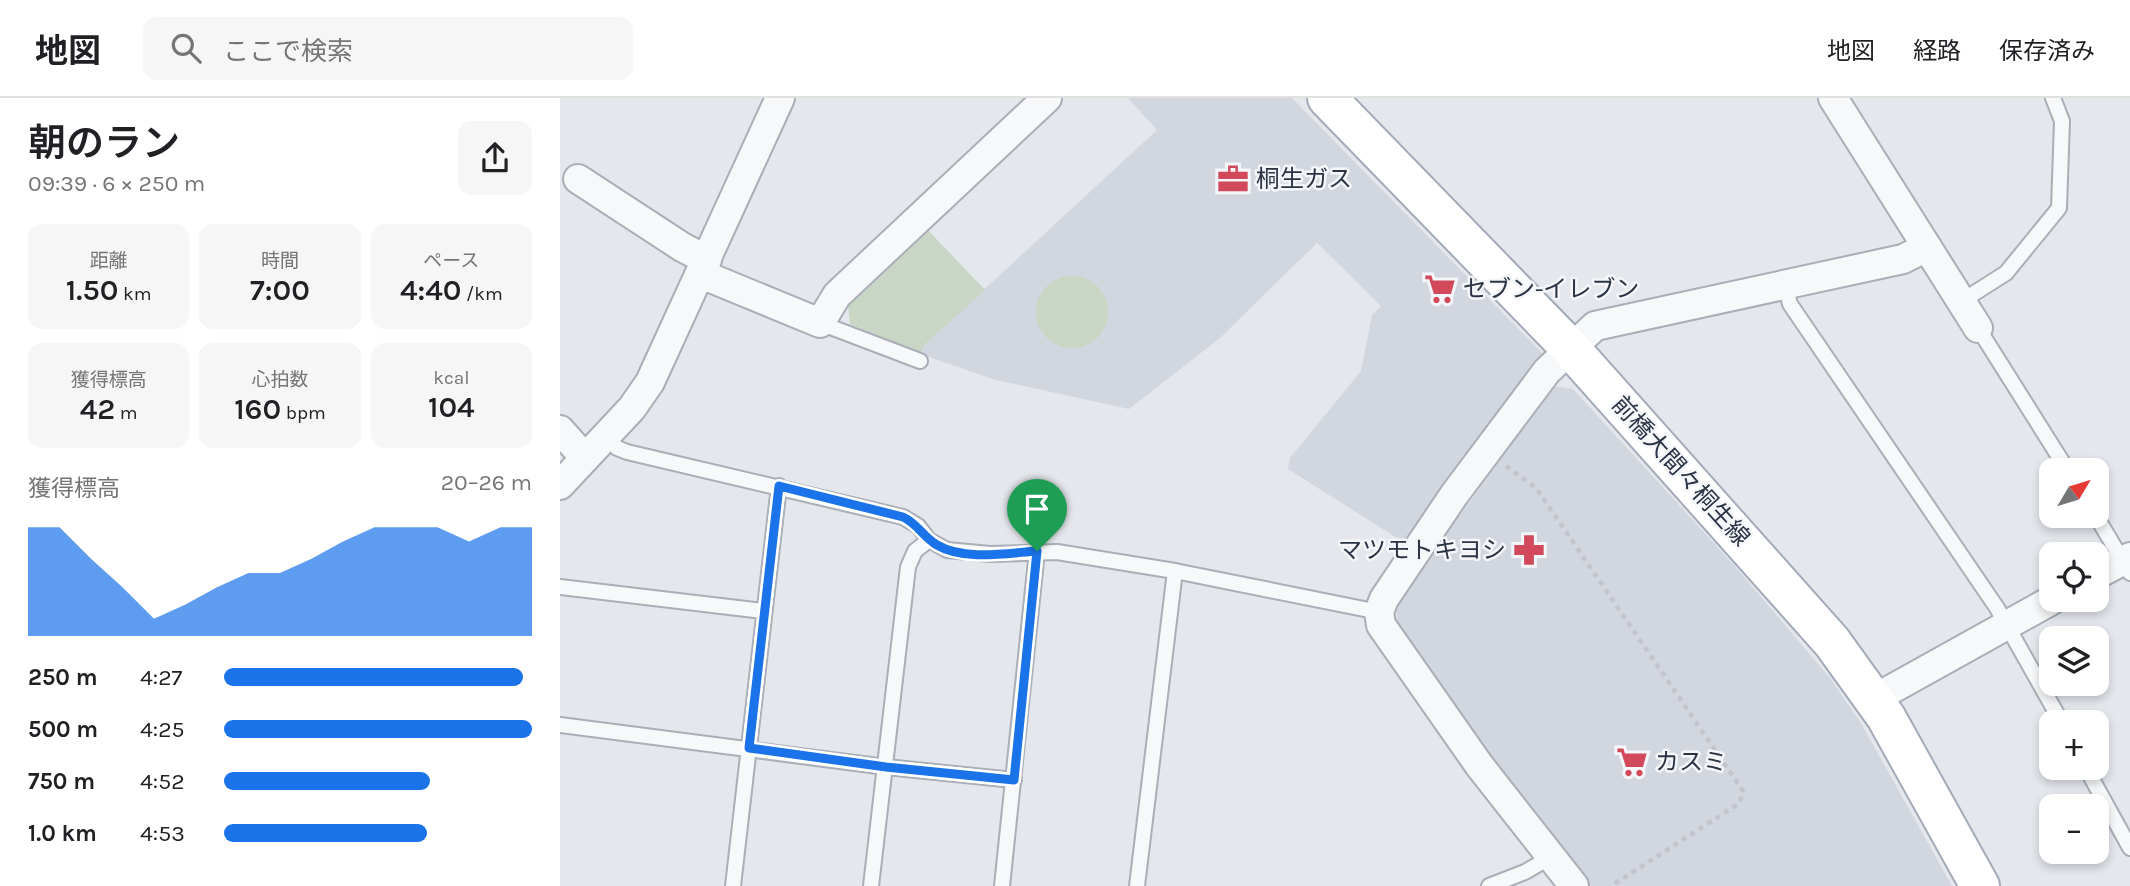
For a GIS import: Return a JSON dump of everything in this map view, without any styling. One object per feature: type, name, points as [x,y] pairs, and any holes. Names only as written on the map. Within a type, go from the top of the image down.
[{"type":"main road","name":"前橋大間々桐生線","points":[[1327,98],[1570,348],[1813,620],[1874,699],[1980,886]]},
{"type":"street","points":[[560,485],[607,436],[650,382],[780,98]]},
{"type":"street","points":[[578,178],[682,247],[704,267],[821,323],[837,295],[1047,98]]},
{"type":"street","points":[[1833,98],[1978,328]]},
{"type":"street","points":[[1574,886],[1549,858],[1479,765],[1381,625],[1379,612],[1384,599],[1454,495],[1547,371],[1586,331],[1607,321],[1903,259],[1927,247]]},
{"type":"street","points":[[560,430],[585,458]]},
{"type":"street","points":[[2109,570],[2127,564]]},
{"type":"street","points":[[1874,699],[2039,607]]},
{"type":"lane","points":[[1962,301],[2006,273],[2059,208],[2062,121],[2053,98]]},
{"type":"lane","points":[[1785,285],[1790,304],[2008,625],[2055,710]]},
{"type":"lane","points":[[821,323],[920,361]]},
{"type":"lane","points":[[1978,328],[2060,458]]},
{"type":"lane","points":[[607,436],[617,448],[627,452],[903,517],[918,526],[929,540],[947,550],[1037,551],[1175,571],[1379,612]]},
{"type":"lane","points":[[733,886],[779,486]]},
{"type":"lane","points":[[2104,528],[2127,564]]},
{"type":"lane","points":[[871,886],[908,567],[915,551],[929,540]]},
{"type":"lane","points":[[1002,886],[1037,551]]},
{"type":"lane","points":[[1137,886],[1175,571]]},
{"type":"lane","points":[[560,587],[763,611]]},
{"type":"lane","points":[[560,724],[886,767],[1014,780]]},
{"type":"lane","points":[[2093,780],[2130,848]]},
{"type":"lane","points":[[1489,886],[1525,872],[1549,858]]},
{"type":"path","points":[[1498,460],[1536,488],[1743,792],[1740,802],[1732,808],[1611,886]]},
{"type":"shaded area","points":[[1128,98],[1292,98],[1543,354],[1408,545],[1288,469],[1290,458],[1361,371],[1372,315],[1381,306],[1317,243],[1220,338],[1129,409],[996,380],[920,354],[924,345],[1157,130]]},
{"type":"shaded area","points":[[1554,386],[1573,389],[1732,563],[1830,678],[1862,725],[1952,886],[1591,886],[1491,757],[1397,626],[1396,603]]},
{"type":"green space","points":[[923,225],[985,290],[924,345],[920,354],[850,324],[847,297]]},
{"type":"green space","points":[[1072,276],[1092,282],[1102,292],[1108,312],[1102,332],[1092,342],[1072,348],[1052,342],[1042,332],[1036,312],[1042,292],[1052,282]]},
{"type":"place","name":"桐生ガス","points":[[1233,179]]},
{"type":"place","name":"セブン-イレブン","points":[[1440,289]]},
{"type":"place","name":"マツモトキヨシ","points":[[1529,550]]},
{"type":"place","name":"カスミ","points":[[1632,762]]},
{"type":"route","points":[[779,486],[903,517],[918,526],[929,540],[947,550],[990,554],[1037,551],[1014,780],[886,767],[749,748],[779,486]]}]
